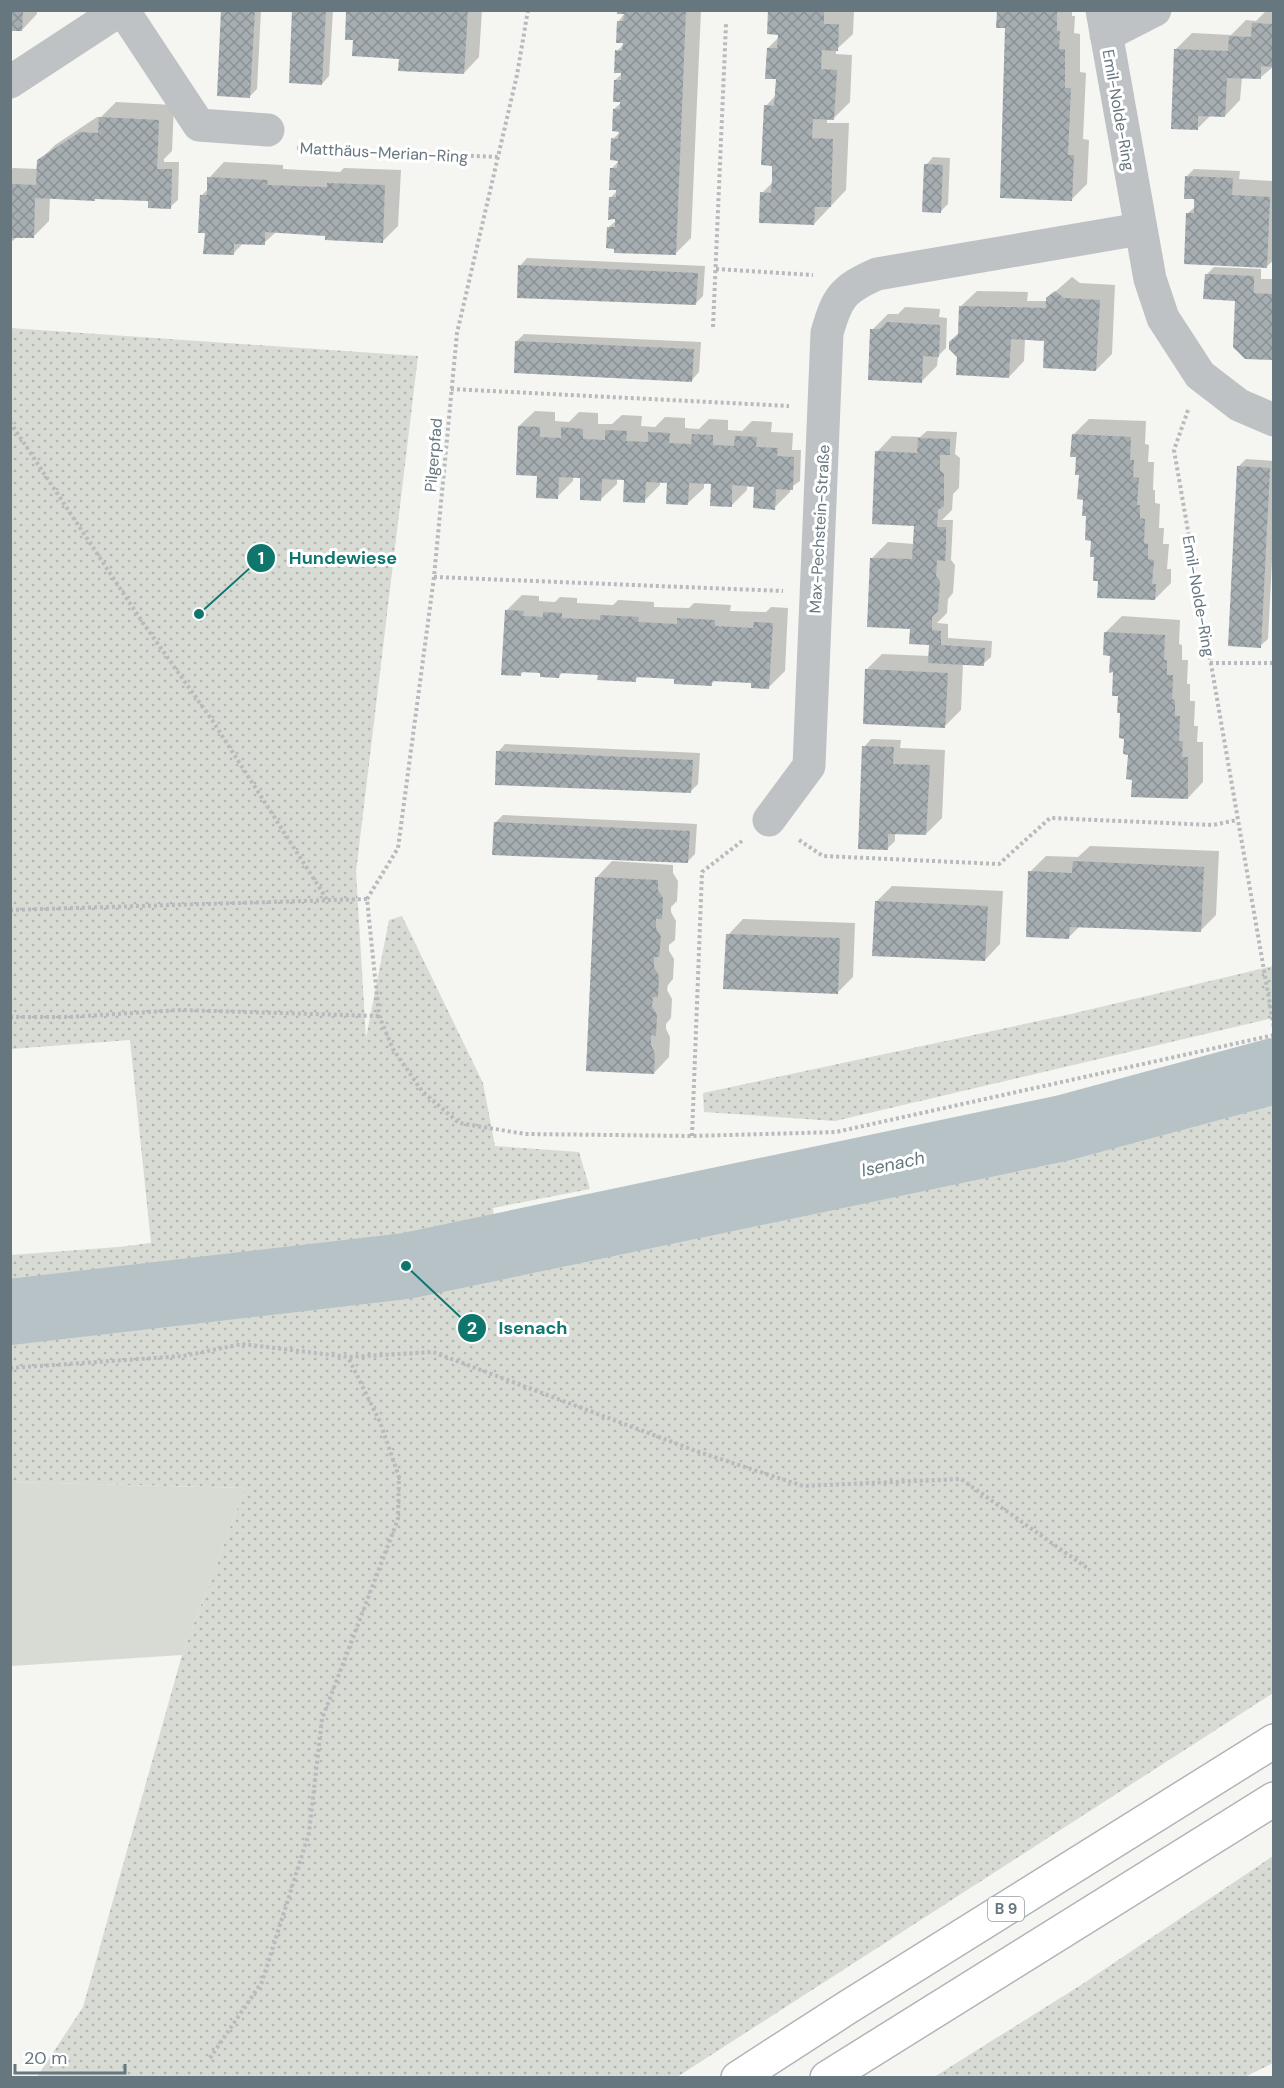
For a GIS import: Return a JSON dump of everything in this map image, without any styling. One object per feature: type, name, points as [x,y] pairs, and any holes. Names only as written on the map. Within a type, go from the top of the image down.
[{"type":"highway","name":"B 9","points":[[738,2078],[1274,1742]]},
{"type":"highway","points":[[827,2078],[1274,1799]]},
{"type":"street","points":[[10,82],[122,10],[199,125],[268,129]]},
{"type":"street","points":[[1104,23],[1155,10]]},
{"type":"street","name":"Emil-Nolde-Ring","points":[[1104,23],[1140,229],[1150,279],[1163,318],[1200,375],[1239,405],[1274,420]]},
{"type":"street","name":"Max-Pechstein-Straße","points":[[769,820],[809,766],[827,333],[834,307],[853,285],[877,274],[1140,229]]},
{"type":"path","name":"Pilgerpfad","points":[[367,899],[398,848],[434,576],[457,333],[517,75],[528,10]]},
{"type":"path","points":[[713,327],[726,24]]},
{"type":"path","name":"Matthäus-Merian-Ring","points":[[268,129],[286,147],[498,157]]},
{"type":"path","points":[[716,269],[812,274],[843,297]]},
{"type":"path","name":"Emil-Nolde-Ring","points":[[1200,375],[1174,450],[1274,1028]]},
{"type":"path","points":[[451,389],[825,408]]},
{"type":"path","points":[[10,422],[143,623],[212,720],[328,901]]},
{"type":"path","points":[[434,576],[816,592]]},
{"type":"path","points":[[1210,663],[1274,663]]},
{"type":"path","points":[[692,1136],[702,872],[769,820],[824,856],[999,864],[1050,818],[1213,825],[1237,820]]},
{"type":"path","points":[[10,910],[367,899],[379,1016],[393,1049],[422,1091],[459,1123],[525,1134],[692,1136],[836,1132],[1274,1035]]},
{"type":"path","points":[[10,1017],[69,1017],[180,1010],[379,1016]]},
{"type":"path","points":[[10,1368],[183,1356],[242,1344],[348,1357],[433,1352],[696,1451],[803,1486],[960,1479],[1090,1570]]},
{"type":"path","points":[[210,2058],[262,1982],[309,1833],[322,1719],[398,1519],[399,1477],[380,1422],[348,1357]]},
{"type":"shaded area","points":[[10,328],[418,356],[356,872],[366,1038],[389,920],[402,916],[483,1083],[495,1146],[579,1152],[590,1189],[493,1208],[497,1262],[1273,1077],[1273,1693],[677,2077],[37,2077],[83,2007],[182,1655],[245,1488],[11,1482],[11,1255],[151,1243],[130,1040],[11,1049]]},
{"type":"shaded area","points":[[1273,966],[1273,1018],[835,1121],[704,1112],[703,1093],[1071,1014]]},
{"type":"shaded area","points":[[11,1482],[245,1488],[182,1655],[11,1666]]},
{"type":"shaded area","points":[[1273,1856],[1273,2063],[1243,2078],[934,2077],[1081,1985]]},
{"type":"building","points":[[10,10],[23,10],[22,31],[10,31]]},
{"type":"building","points":[[221,10],[255,10],[250,98],[217,96]]},
{"type":"building","points":[[292,10],[326,10],[322,85],[289,83]]},
{"type":"building","points":[[355,10],[468,10],[464,74],[398,71],[399,59],[352,56],[353,40],[345,40],[346,12],[355,12]]},
{"type":"building","points":[[617,10],[686,10],[676,255],[614,253],[614,249],[606,248],[607,227],[615,227],[615,219],[608,220],[609,197],[616,197],[616,190],[609,190],[610,168],[617,168],[618,161],[610,160],[611,138],[618,139],[619,132],[612,131],[613,109],[620,109],[620,102],[613,102],[614,80],[621,80],[621,73],[614,73],[615,50],[622,51],[623,43],[616,43],[617,21],[623,21],[624,14],[617,14]]},
{"type":"building","points":[[768,10],[824,10],[824,24],[839,24],[838,51],[822,50],[821,69],[837,70],[834,120],[813,119],[812,138],[833,139],[831,207],[815,207],[814,225],[759,223],[760,192],[771,193],[772,180],[772,166],[761,165],[764,105],[774,106],[776,79],[765,79],[767,48],[777,48],[778,35],[767,34]]},
{"type":"building","points":[[997,10],[1057,10],[1057,31],[1060,31],[1059,49],[1065,49],[1065,88],[1071,88],[1068,155],[1074,155],[1072,201],[1000,198],[1005,28],[996,28]]},
{"type":"building","points":[[1252,23],[1274,24],[1274,67],[1261,66],[1261,79],[1227,78],[1225,117],[1198,116],[1198,130],[1171,129],[1174,49],[1228,51],[1229,36],[1251,37]]},
{"type":"building","points":[[99,117],[159,120],[157,169],[172,169],[171,209],[148,208],[148,201],[35,198],[34,238],[10,238],[10,184],[36,185],[37,160],[80,132],[98,133]]},
{"type":"building","points":[[924,164],[943,165],[941,213],[922,212]]},
{"type":"building","points":[[1185,176],[1233,178],[1232,195],[1270,197],[1267,268],[1184,264],[1186,213],[1194,213],[1194,199],[1184,199]]},
{"type":"building","points":[[207,177],[268,180],[267,185],[327,187],[327,183],[385,185],[383,243],[325,240],[325,236],[265,232],[265,245],[234,244],[234,255],[203,254],[205,233],[198,233],[200,195],[207,195]]},
{"type":"building","points":[[518,265],[698,273],[696,305],[517,298]]},
{"type":"building","points":[[1205,274],[1254,276],[1254,293],[1274,294],[1274,360],[1245,359],[1233,347],[1235,301],[1203,299]]},
{"type":"building","points":[[1055,291],[1064,298],[1100,300],[1096,371],[1043,368],[1044,341],[1011,339],[1009,378],[956,375],[957,357],[949,349],[949,342],[958,334],[959,306],[1046,308],[1046,298]]},
{"type":"building","points":[[887,322],[940,325],[939,357],[923,356],[922,383],[868,380],[870,329],[880,329]]},
{"type":"building","points":[[515,341],[694,349],[692,382],[514,373]]},
{"type":"building","points":[[518,426],[540,427],[540,437],[561,438],[561,427],[583,429],[583,439],[605,440],[605,430],[627,431],[626,441],[648,442],[648,432],[670,433],[669,443],[691,444],[692,434],[713,435],[713,445],[734,446],[735,436],[757,437],[756,447],[778,448],[777,456],[794,457],[793,490],[776,489],[775,510],[753,508],[754,487],[732,485],[732,507],[710,506],[711,484],[689,483],[688,505],[666,504],[667,483],[646,482],[645,503],[623,502],[624,480],[602,479],[601,501],[580,500],[580,478],[559,477],[558,499],[536,498],[537,476],[516,475]]},
{"type":"building","points":[[1072,434],[1131,437],[1130,460],[1134,460],[1133,477],[1139,478],[1137,505],[1140,505],[1140,518],[1145,519],[1144,543],[1148,544],[1148,559],[1154,560],[1152,584],[1156,584],[1155,600],[1097,598],[1098,581],[1093,581],[1094,557],[1090,557],[1091,541],[1085,540],[1086,516],[1082,516],[1083,500],[1077,499],[1079,475],[1075,475],[1076,457],[1070,457]]},
{"type":"building","points":[[918,438],[950,439],[950,455],[940,455],[940,470],[944,474],[944,506],[938,510],[937,527],[946,527],[946,543],[945,561],[937,560],[936,576],[940,581],[938,611],[932,617],[932,630],[941,631],[941,645],[985,648],[984,666],[928,663],[929,645],[909,644],[910,629],[867,627],[870,558],[912,559],[914,526],[872,524],[875,451],[917,453]]},
{"type":"building","points":[[1237,466],[1270,468],[1261,648],[1228,646]]},
{"type":"building","points":[[505,610],[524,611],[523,616],[543,617],[543,612],[562,613],[562,618],[600,620],[600,615],[639,617],[638,622],[677,624],[677,618],[715,620],[715,626],[753,628],[754,622],[773,623],[769,689],[751,688],[751,683],[712,681],[712,686],[674,684],[674,679],[636,677],[636,682],[597,680],[598,675],[560,673],[559,678],[540,677],[540,673],[521,672],[521,676],[501,675]]},
{"type":"building","points":[[1104,632],[1165,635],[1164,660],[1167,660],[1167,675],[1173,675],[1172,699],[1175,700],[1175,716],[1180,716],[1179,741],[1183,741],[1182,757],[1188,757],[1188,799],[1131,797],[1132,780],[1126,779],[1128,755],[1123,754],[1124,739],[1119,738],[1118,696],[1112,696],[1113,672],[1109,673],[1110,656],[1103,655]]},
{"type":"building","points":[[865,669],[948,673],[945,728],[863,724]]},
{"type":"building","points":[[862,746],[894,747],[893,764],[930,765],[926,835],[888,834],[888,850],[858,849]]},
{"type":"building","points":[[496,751],[693,760],[691,793],[495,785]]},
{"type":"building","points":[[494,822],[690,831],[688,863],[492,855]]},
{"type":"building","points":[[1073,861],[1204,867],[1201,932],[1070,927],[1069,939],[1026,937],[1028,871],[1072,873]]},
{"type":"building","points":[[595,877],[658,880],[658,890],[663,898],[662,919],[656,919],[656,928],[661,937],[659,957],[654,957],[654,967],[659,976],[658,997],[653,997],[652,1006],[657,1015],[656,1036],[651,1035],[651,1045],[655,1054],[654,1074],[586,1071]]},
{"type":"building","points":[[875,901],[988,906],[985,961],[872,956]]},
{"type":"building","points":[[726,934],[840,938],[838,994],[723,989]]},
{"type":"waterway","name":"Isenach","points":[[10,1312],[406,1266],[1063,1128],[1274,1071]]},
{"type":"place","name":"Hundewiese","points":[[199,614]]},
{"type":"place","name":"Isenach","points":[[406,1266]]}]
